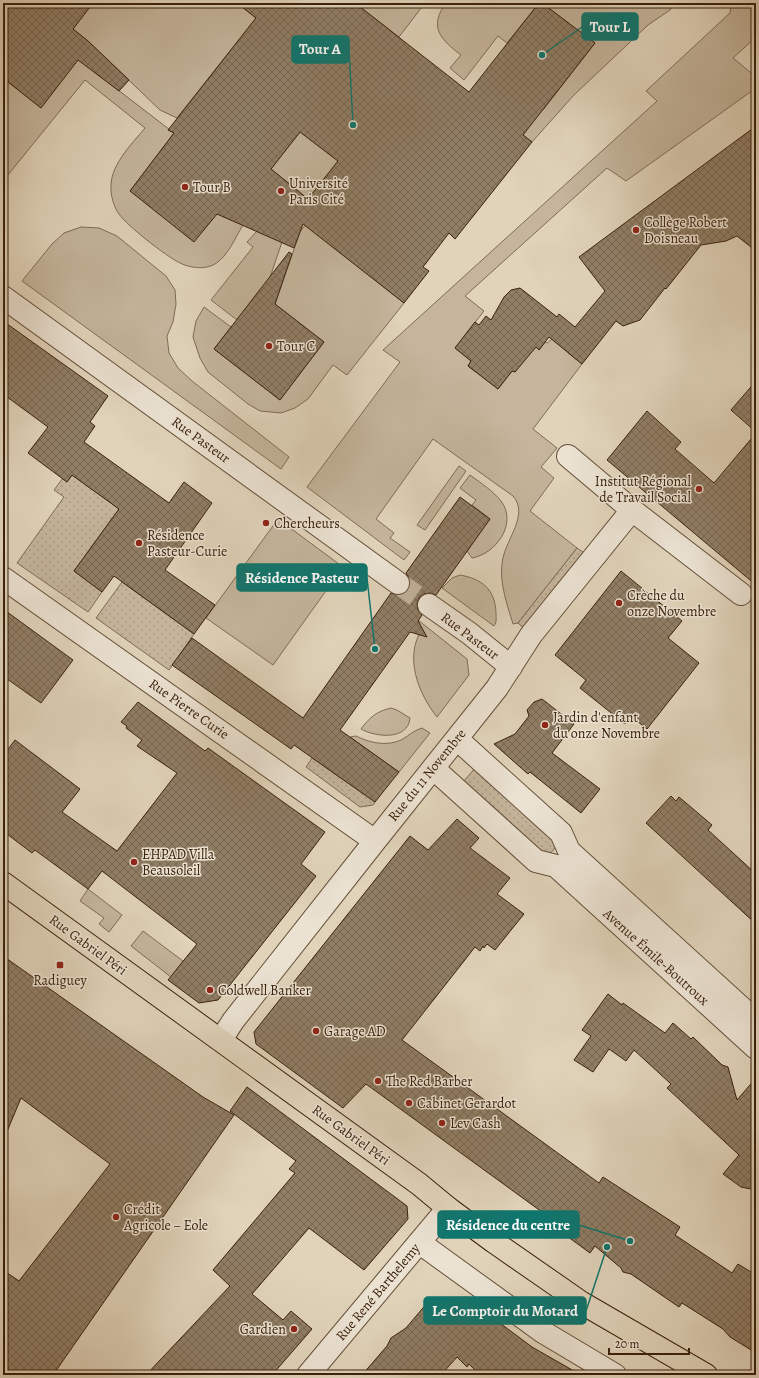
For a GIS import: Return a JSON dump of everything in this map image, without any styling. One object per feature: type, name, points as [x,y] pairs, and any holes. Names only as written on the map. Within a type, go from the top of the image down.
[{"type":"main road","name":"Rue Gabriel Péri","points":[[3,883],[419,1184],[448,1208],[517,1258],[582,1303],[706,1375]]},
{"type":"street","name":"Rue Pasteur","points":[[3,297],[398,583]]},
{"type":"street","points":[[568,456],[632,510],[741,594]]},
{"type":"street","name":"Rue du 11 Novembre","points":[[221,1040],[234,1021],[375,841],[497,688],[532,635],[632,510]]},
{"type":"street","name":"Rue Pierre Curie","points":[[3,578],[375,841]]},
{"type":"street","name":"Rue Pasteur","points":[[429,605],[511,667]]},
{"type":"street","name":"Avenue Émile-Boutroux","points":[[457,738],[561,833],[562,859],[756,1048]]},
{"type":"street","name":"Avenue Émile-Boutroux","points":[[433,768],[536,861],[562,859],[756,1021]]},
{"type":"street","name":"Rue René Barthelemy","points":[[308,1375],[448,1208]]},
{"type":"street","points":[[420,1243],[543,1332],[615,1375]]},
{"type":"shaded area","points":[[5,3],[174,133],[130,191],[217,214],[243,225],[220,261],[211,266],[202,268],[180,263],[146,239],[117,211],[111,190],[111,181],[117,164],[122,156],[145,128],[85,80],[3,181],[3,78],[41,108]]},
{"type":"shaded area","points":[[93,3],[237,3],[256,18],[177,118],[160,110],[88,41],[73,29]]},
{"type":"shaded area","points":[[347,3],[425,3],[399,37],[359,6],[355,10]]},
{"type":"shaded area","points":[[446,3],[539,3],[507,43],[498,36],[464,80],[450,68],[461,55],[448,44],[439,32],[438,19]]},
{"type":"shaded area","points":[[542,3],[675,3],[670,10],[648,25],[573,96],[532,142],[478,100],[497,74],[543,110],[595,43]]},
{"type":"shaded area","points":[[727,3],[756,3],[756,37],[733,58],[756,77],[756,88],[626,181],[607,168],[465,296],[484,311],[455,348],[471,361],[468,366],[498,389],[512,371],[515,372],[535,346],[539,350],[545,342],[547,343],[552,339],[583,334],[568,353],[582,364],[533,429],[557,448],[541,467],[554,478],[530,511],[577,548],[518,623],[513,624],[502,583],[502,566],[505,550],[518,518],[519,510],[517,503],[513,496],[433,439],[376,519],[394,533],[390,538],[410,552],[404,560],[307,487],[400,362],[383,350],[657,101],[646,91],[730,13],[731,7]]},
{"type":"shaded area","points":[[300,132],[338,161],[308,199],[271,169]]},
{"type":"shaded area","points":[[305,225],[404,303],[347,375],[333,365],[308,399],[295,408],[281,413],[260,411],[248,404],[208,372],[200,358],[193,337],[196,321],[204,307],[231,327],[214,349],[280,400],[324,342],[275,304],[300,232]]},
{"type":"shaded area","points":[[81,227],[99,228],[117,236],[166,276],[175,290],[176,304],[173,322],[167,336],[169,353],[178,368],[192,381],[289,457],[281,469],[22,281],[52,244],[64,233]]},
{"type":"shaded area","points":[[257,231],[282,242],[264,295],[259,291],[237,320],[211,300],[253,247],[247,242]]},
{"type":"shaded area","points":[[459,466],[466,471],[425,530],[417,525]]},
{"type":"shaded area","points":[[72,475],[142,525],[136,534],[113,517],[74,571],[102,592],[88,612],[17,563],[64,497],[54,490],[63,478],[67,482]]},
{"type":"shaded area","points":[[470,475],[498,497],[506,510],[507,519],[506,528],[496,544],[481,555],[472,558],[467,551],[490,519],[472,505],[476,500],[460,488]]},
{"type":"shaded area","points":[[278,519],[343,567],[273,665],[206,618]]},
{"type":"shaded area","points":[[577,548],[587,555],[527,631],[518,623]]},
{"type":"shaded area","points":[[460,575],[481,582],[490,591],[496,613],[496,623],[494,626],[442,588],[452,578]]},
{"type":"shaded area","points":[[122,582],[194,634],[169,670],[96,618]]},
{"type":"shaded area","points":[[418,620],[467,659],[469,675],[437,717],[424,697],[416,674],[414,651],[422,629]]},
{"type":"shaded area","points":[[391,708],[410,718],[408,725],[403,731],[397,734],[382,735],[367,732],[361,729],[374,716]]},
{"type":"shaded area","points":[[422,728],[430,733],[399,772],[350,737],[356,736],[367,741],[391,743],[403,739],[414,731]]},
{"type":"shaded area","points":[[312,758],[375,802],[373,805],[360,807],[306,767]]},
{"type":"shaded area","points":[[476,767],[553,835],[556,845],[554,850],[549,853],[542,854],[463,782]]},
{"type":"shaded area","points":[[88,889],[122,915],[109,932],[99,924],[104,918],[80,901]]},
{"type":"shaded area","points":[[143,931],[183,961],[171,977],[131,946]]},
{"type":"building","points":[[3,3],[93,3],[73,29],[88,41],[129,80],[119,91],[78,60],[41,108],[3,78]]},
{"type":"building","points":[[237,3],[355,3],[469,92],[539,3],[542,3],[595,43],[523,135],[532,142],[455,239],[449,233],[423,267],[429,271],[404,303],[303,224],[294,248],[217,214],[194,242],[130,191],[174,133],[168,130],[256,18]],"holes":[[[300,132],[338,161],[308,199],[271,169]]]},
{"type":"building","points":[[756,126],[756,251],[737,236],[726,241],[701,245],[640,320],[623,326],[616,321],[582,364],[549,337],[539,350],[536,347],[515,372],[512,371],[498,389],[468,366],[471,361],[455,348],[475,322],[479,325],[486,316],[491,320],[504,297],[511,290],[520,288],[557,317],[559,314],[575,327],[605,291],[579,257]]},
{"type":"building","name":"Tour C","points":[[289,252],[292,254],[275,304],[324,342],[280,400],[214,349]]},
{"type":"building","points":[[3,321],[108,396],[90,422],[95,426],[84,442],[169,503],[184,482],[212,503],[165,570],[215,605],[194,634],[114,576],[102,592],[74,571],[119,509],[72,475],[67,482],[28,453],[48,427],[3,394]]},
{"type":"building","points":[[756,381],[756,432],[731,410]]},
{"type":"building","name":"Institut Régional de Travail Social","points":[[647,411],[681,442],[675,449],[714,483],[756,433],[756,585],[607,460]]},
{"type":"building","points":[[460,497],[490,519],[436,595],[430,593],[424,594],[419,598],[417,604],[418,610],[422,615],[418,621],[427,637],[410,632],[340,730],[399,772],[375,802],[294,745],[291,749],[172,665],[192,638],[303,718],[391,593],[403,595],[408,591],[410,584],[406,573]]},
{"type":"building","points":[[621,571],[682,621],[668,638],[699,663],[647,729],[631,716],[625,724],[580,688],[586,680],[555,655]]},
{"type":"building","points":[[3,609],[73,660],[41,703],[3,676]]},
{"type":"building","points":[[542,699],[574,724],[552,753],[600,789],[581,813],[530,772],[528,774],[494,744],[515,734],[529,716],[527,710],[534,702]]},
{"type":"building","points":[[138,702],[205,751],[208,748],[325,832],[301,864],[316,876],[218,1000],[199,1003],[168,980],[197,944],[102,871],[88,889],[35,850],[32,853],[3,831],[3,756],[15,740],[80,789],[62,812],[117,851],[177,773],[137,746],[142,740],[126,728],[127,726],[121,722]]},
{"type":"building","points":[[671,796],[676,801],[679,797],[712,825],[708,830],[756,874],[756,924],[646,823]]},
{"type":"building","points":[[457,819],[479,838],[470,848],[510,878],[497,894],[524,914],[495,950],[487,944],[484,948],[483,946],[480,951],[475,947],[402,1040],[599,1183],[603,1177],[680,1227],[675,1235],[732,1273],[738,1264],[756,1275],[756,1353],[730,1337],[723,1329],[682,1303],[679,1307],[631,1274],[623,1272],[621,1268],[595,1246],[590,1253],[560,1231],[561,1229],[541,1213],[542,1212],[366,1084],[343,1108],[256,1044],[254,1032],[410,836],[428,850]]},
{"type":"building","name":"Crédit Agricole − Eole","points":[[3,956],[203,1097],[234,1115],[53,1375],[3,1375],[3,1270],[19,1281],[110,1164],[21,1098],[3,1141]]},
{"type":"building","points":[[608,994],[665,1033],[673,1023],[691,1039],[693,1037],[722,1065],[728,1067],[737,1100],[756,1078],[756,1190],[741,1187],[723,1174],[739,1155],[667,1088],[671,1084],[634,1050],[626,1061],[609,1049],[593,1072],[574,1060],[591,1036],[582,1030]]},
{"type":"building","points":[[247,1087],[407,1206],[408,1219],[364,1270],[309,1228],[252,1294],[283,1320],[291,1311],[312,1329],[272,1375],[146,1375],[230,1286],[213,1270],[295,1173],[289,1169],[296,1161],[230,1111]]},
{"type":"building","points":[[465,1297],[532,1347],[581,1375],[480,1375],[469,1364],[467,1367],[457,1357],[441,1375],[362,1375],[387,1346],[391,1338],[406,1328],[428,1302]]},
{"type":"tunnel","points":[[398,583],[429,605]]},
{"type":"place","name":"Tour L","points":[[542,55]]},
{"type":"place","name":"Tour A","points":[[353,125]]},
{"type":"place","name":"Tour B","points":[[185,187]]},
{"type":"place","name":"Université Paris Cité","points":[[281,191]]},
{"type":"place","name":"Collège Robert Doisneau","points":[[636,230]]},
{"type":"place","name":"Tour C","points":[[269,346]]},
{"type":"place","name":"Institut Régional de Travail Social","points":[[699,489]]},
{"type":"place","name":"Chercheurs","points":[[266,523]]},
{"type":"place","name":"Résidence Pasteur-Curie","points":[[139,543]]},
{"type":"place","name":"Crèche du onze Novembre","points":[[619,603]]},
{"type":"place","name":"Résidence Pasteur","points":[[375,649]]},
{"type":"place","name":"Jardin d'enfant du onze Novembre","points":[[545,725]]},
{"type":"place","name":"EHPAD Villa Beausoleil","points":[[134,862]]},
{"type":"place","name":"Radiguey","points":[[60,965]]},
{"type":"place","name":"Coldwell Banker","points":[[210,990]]},
{"type":"place","name":"Garage AD","points":[[316,1031]]},
{"type":"place","name":"The Red Barber","points":[[378,1081]]},
{"type":"place","name":"Cabinet Gerardot","points":[[409,1103]]},
{"type":"place","name":"Lev Cash","points":[[442,1123]]},
{"type":"place","name":"Crédit Agricole − Eole","points":[[116,1217]]},
{"type":"place","name":"Résidence du centre","points":[[630,1241]]},
{"type":"place","name":"Le Comptoir du Motard","points":[[607,1247]]},
{"type":"place","name":"Gardien","points":[[294,1329]]}]
